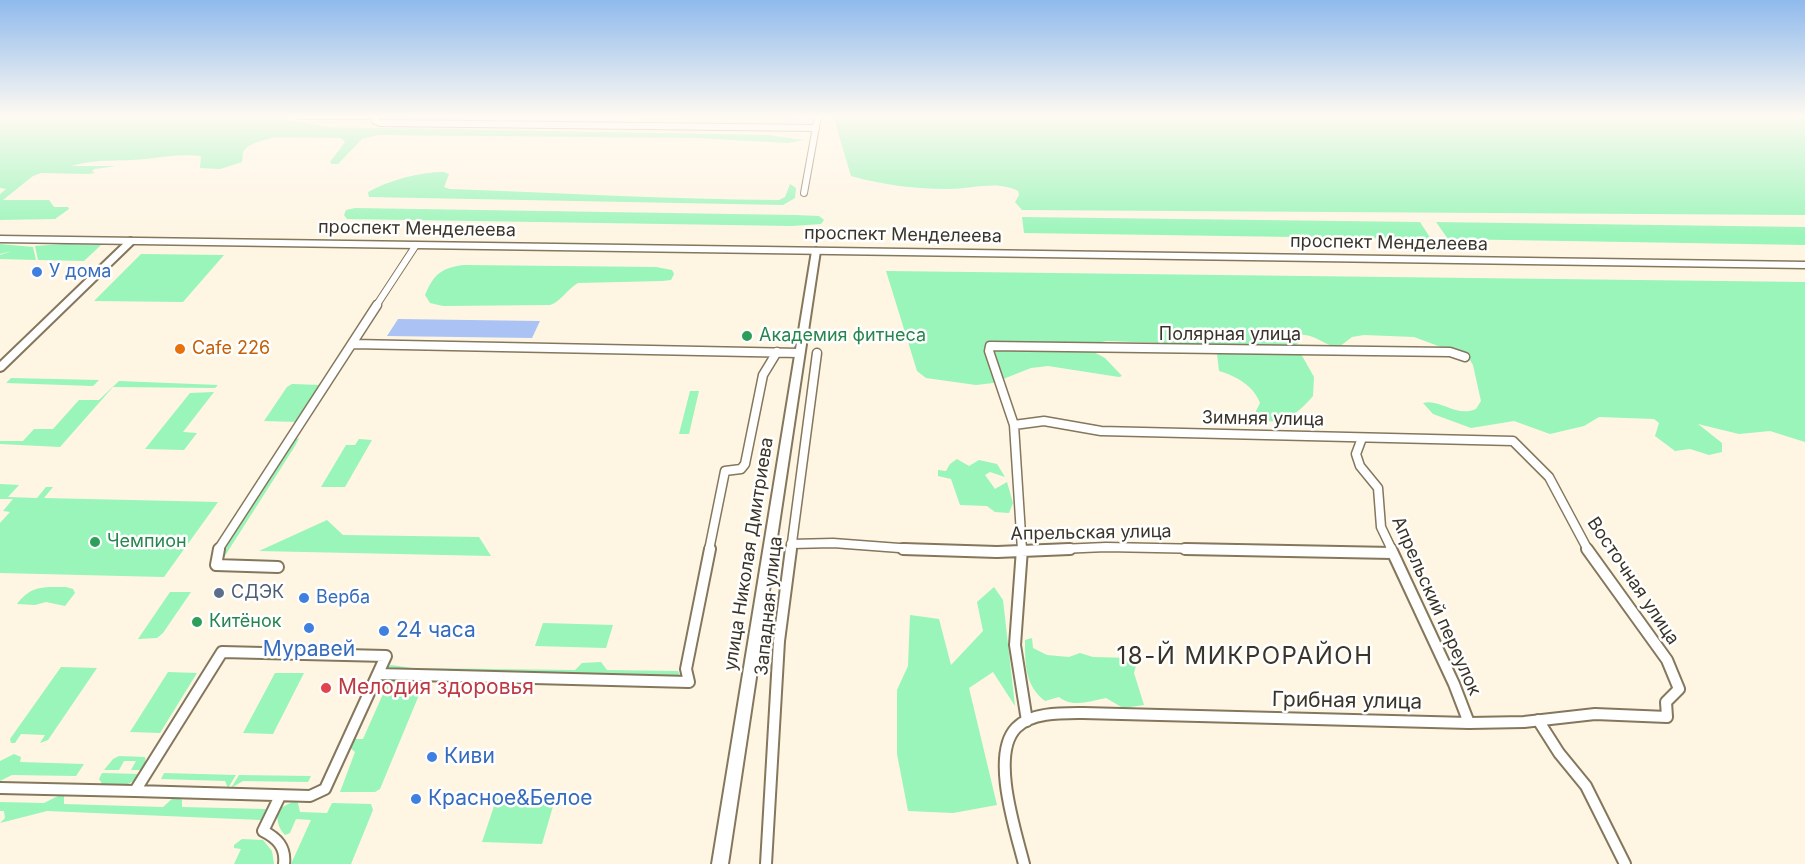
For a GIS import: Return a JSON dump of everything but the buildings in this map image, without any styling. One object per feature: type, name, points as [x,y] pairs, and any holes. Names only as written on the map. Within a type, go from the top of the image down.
[{"type":"main road","name":"проспект Менделеева","points":[[0,232],[134,238]]},
{"type":"main road","points":[[0,368],[134,238]]},
{"type":"main road","name":"проспект Менделеева","points":[[0,239],[254,239],[1444,256],[1805,265]]},
{"type":"main road","name":"проспект Менделеева","points":[[254,239],[416,245],[816,251],[1805,258]]},
{"type":"main road","name":"улица Николая Дмитриева","points":[[720,864],[816,251]]},
{"type":"street","points":[[804,193],[811,156]]},
{"type":"street","points":[[278,567],[216,565],[216,553],[416,245]]},
{"type":"street","points":[[353,344],[799,353]]},
{"type":"street","name":"Полярная улица","points":[[1014,425],[989,351],[993,345],[1149,350],[1449,352],[1465,357]]},
{"type":"street","points":[[378,674],[689,682],[686,669],[725,471],[741,469],[745,464],[763,375],[777,352]]},
{"type":"street","name":"Западная улица","points":[[766,864],[779,641],[817,353]]},
{"type":"street","name":"Зимняя улица","points":[[1014,425],[1025,422],[1053,423],[1101,431],[1513,441]]},
{"type":"street","points":[[1014,425],[1022,550],[1015,645],[1027,722],[1014,729],[1008,740],[1005,774],[1024,864]]},
{"type":"street","name":"Апрельский переулок","points":[[1362,438],[1357,447],[1357,460],[1378,488],[1379,517],[1392,553],[1454,684],[1469,723]]},
{"type":"street","name":"Восточная улица","points":[[1513,441],[1549,477],[1587,549],[1667,660],[1679,689],[1666,702],[1667,717]]},
{"type":"street","name":"Апрельская улица","points":[[791,544],[833,543],[939,550],[1197,548],[1392,553]]},
{"type":"street","points":[[0,788],[135,792],[280,796],[310,796],[325,789],[386,656],[222,652],[135,792]]},
{"type":"street","name":"Грибная улица","points":[[1027,722],[1062,713],[1083,712],[1469,723],[1538,720],[1595,714],[1667,717]]},
{"type":"street","points":[[1538,720],[1558,753],[1586,786],[1625,864]]},
{"type":"street","points":[[280,796],[263,831],[279,840],[284,849],[284,864]]},
{"type":"green space","points":[[0,156],[170,156],[100,161],[71,166],[116,166],[95,169],[92,171],[95,173],[88,174],[41,173],[33,176],[3,200],[49,200],[54,207],[68,207],[69,209],[55,219],[0,220],[0,194],[6,189],[0,188]]},
{"type":"green space","points":[[201,156],[243,156],[242,162],[220,169],[200,168]]},
{"type":"green space","points":[[334,156],[345,156],[338,164],[330,162]]},
{"type":"green space","points":[[845,156],[1805,156],[1805,215],[1022,210],[1015,202],[1019,195],[1018,191],[1002,186],[924,188],[887,184],[851,176]]},
{"type":"green space","points":[[425,173],[449,174],[444,187],[450,189],[779,200],[785,197],[790,184],[796,188],[795,198],[783,205],[369,197],[368,192],[395,180]]},
{"type":"green space","points":[[355,208],[796,215],[819,216],[824,220],[821,224],[792,226],[347,219],[344,215],[346,210]]},
{"type":"green space","points":[[1022,217],[1420,222],[1431,239],[1024,233]]},
{"type":"green space","points":[[1436,222],[1805,227],[1805,245],[1448,239]]},
{"type":"green space","points":[[0,244],[33,247],[36,260],[0,259],[0,255],[12,251],[0,254]]},
{"type":"green space","points":[[101,245],[84,261],[38,260],[35,246]]},
{"type":"green space","points":[[141,254],[224,255],[183,302],[94,301]]},
{"type":"green space","points":[[464,265],[656,267],[672,270],[674,274],[671,280],[662,281],[578,283],[550,305],[443,306],[430,303],[425,295],[435,277],[444,270]]},
{"type":"green space","points":[[886,271],[1805,282],[1805,442],[1770,431],[1739,434],[1698,424],[1722,443],[1722,452],[1709,455],[1690,449],[1675,451],[1655,436],[1659,423],[1654,419],[1599,417],[1584,426],[1550,434],[1514,421],[1471,428],[1433,414],[1423,403],[1436,403],[1462,411],[1476,409],[1481,401],[1473,365],[1468,357],[1414,337],[1364,335],[1352,337],[1339,347],[1309,336],[1299,335],[1300,341],[1296,345],[1314,377],[1313,396],[1295,414],[1273,421],[1257,418],[1256,411],[1260,403],[1249,387],[1238,379],[1219,371],[1216,345],[1107,341],[1086,345],[1086,348],[1105,358],[1122,376],[1119,377],[1048,366],[1031,368],[993,383],[976,385],[926,378],[917,371]]},
{"type":"green space","points":[[11,378],[99,380],[93,386],[6,383]]},
{"type":"green space","points":[[119,381],[218,385],[215,388],[113,387],[60,447],[0,444],[0,441],[23,441],[34,429],[53,429],[79,400],[99,400]]},
{"type":"green space","points":[[292,384],[320,385],[321,387],[298,422],[264,421],[287,387]]},
{"type":"green space","points":[[690,391],[699,391],[689,434],[679,434]]},
{"type":"green space","points":[[214,392],[183,432],[197,433],[184,450],[145,449],[190,393]]},
{"type":"green space","points":[[299,438],[221,562],[219,558],[294,440]]},
{"type":"green space","points":[[359,439],[372,440],[345,487],[321,487],[346,445],[355,445]]},
{"type":"green space","points":[[957,459],[969,466],[979,460],[997,464],[1005,477],[990,472],[985,475],[995,489],[1007,482],[1013,503],[1009,513],[995,512],[987,506],[960,505],[951,479],[938,476],[938,470],[946,471]]},
{"type":"green space","name":"Чемпион","points":[[0,484],[19,485],[8,497],[37,498],[46,487],[53,487],[44,498],[218,502],[164,577],[0,573],[0,523],[10,512],[3,511],[13,499],[0,499]]},
{"type":"green space","points":[[327,520],[343,535],[479,537],[491,556],[259,551]]},
{"type":"green space","points":[[994,587],[1003,600],[1015,706],[993,672],[969,688],[997,805],[953,813],[908,811],[897,754],[897,690],[908,666],[910,615],[939,619],[951,665],[983,631],[977,602]]},
{"type":"green space","points":[[38,588],[73,589],[75,593],[65,606],[46,602],[35,605],[17,604],[27,593]]},
{"type":"green space","points":[[170,592],[191,592],[163,633],[157,638],[138,639]]},
{"type":"green space","points":[[543,623],[613,625],[606,648],[535,646]]},
{"type":"green space","points":[[1032,638],[1033,648],[1047,655],[1069,657],[1080,653],[1093,657],[1131,658],[1131,649],[1137,662],[1134,673],[1144,705],[1123,708],[1106,698],[1082,703],[1070,702],[1059,697],[1045,701],[1033,689],[1027,674],[1025,640]]},
{"type":"green space","points":[[601,662],[607,670],[678,671],[680,676],[383,670],[391,665],[412,668],[575,670],[582,663]]},
{"type":"green space","points":[[61,667],[97,668],[48,740],[40,743],[45,735],[21,734],[15,743],[11,743],[10,739]]},
{"type":"green space","points":[[168,672],[197,673],[160,733],[130,732]]},
{"type":"green space","points":[[275,673],[304,673],[273,734],[243,733]]},
{"type":"green space","points":[[383,680],[424,683],[380,789],[375,792],[340,792],[355,752],[349,747],[353,739],[363,739],[387,685],[377,684]]},
{"type":"green space","points":[[14,754],[21,757],[20,762],[84,764],[76,776],[12,775],[0,781],[0,761]]},
{"type":"green space","points":[[119,756],[145,757],[146,764],[143,770],[131,770],[136,761],[124,761],[119,770],[104,770],[113,759]]},
{"type":"green space","points":[[102,773],[140,774],[128,784],[114,786],[103,785],[99,779]]},
{"type":"green space","points":[[164,773],[236,775],[228,788],[225,781],[161,779]]},
{"type":"green space","points":[[239,775],[311,776],[308,782],[243,781],[231,788]]},
{"type":"green space","points":[[498,794],[556,796],[542,844],[482,842]]},
{"type":"green space","points":[[60,795],[64,796],[64,804],[163,807],[173,798],[179,798],[182,800],[182,807],[266,809],[261,820],[47,811],[0,823],[5,818],[4,811],[0,811],[0,802],[44,803]]},
{"type":"green space","points":[[294,801],[298,803],[300,812],[327,813],[332,803],[371,804],[373,810],[351,864],[291,864],[311,820],[296,819],[290,833],[285,835],[278,824],[277,810]]},
{"type":"green space","points":[[242,839],[263,840],[272,851],[274,864],[234,864],[241,849],[234,848],[234,845]]},
{"type":"water","points":[[398,319],[540,321],[532,338],[387,336]]},
{"type":"place","name":"У дома","points":[[37,272]]},
{"type":"place","name":"Академия фитнеса","points":[[747,336]]},
{"type":"place","name":"Cafe 226","points":[[180,349]]},
{"type":"place","name":"Чемпион","points":[[95,542]]},
{"type":"place","name":"СДЭК","points":[[219,593]]},
{"type":"place","name":"Верба","points":[[304,598]]},
{"type":"place","name":"Китёнок","points":[[197,622]]},
{"type":"place","name":"Муравей","points":[[309,628]]},
{"type":"place","name":"24 часа","points":[[384,631]]},
{"type":"place","name":"Мелодия здоровья","points":[[326,688]]},
{"type":"place","name":"Киви","points":[[432,757]]},
{"type":"place","name":"Красное&Белое","points":[[416,799]]},
{"type":"district","name":"18-Й МИКРОРАЙОН","points":[[1245,657]]}]
